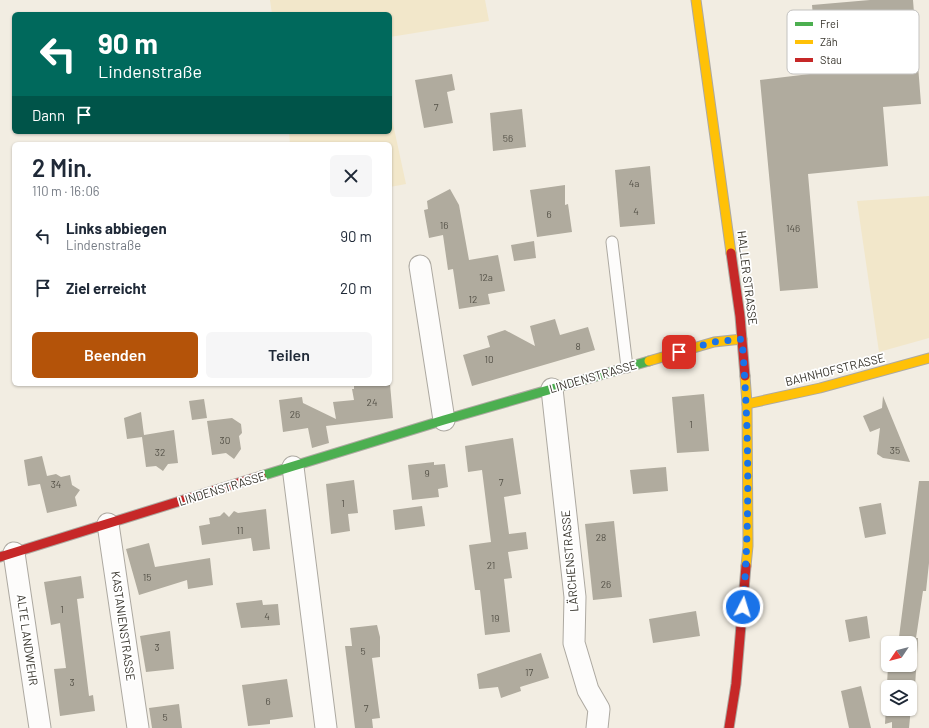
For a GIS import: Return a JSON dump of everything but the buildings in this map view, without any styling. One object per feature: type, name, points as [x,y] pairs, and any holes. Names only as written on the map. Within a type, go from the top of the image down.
[{"type":"street","name":"HALLER STRASSE","points":[[696,0],[742,339],[747,404],[748,546],[736,684],[730,728]]},
{"type":"street","points":[[420,266],[444,420]]},
{"type":"street","name":"LINDENSTRASSE","points":[[7,555],[444,420],[714,342],[742,339]]},
{"type":"street","name":"BAHNHOFSTRASSE","points":[[747,404],[820,388],[929,358]]},
{"type":"street","name":"LÄRCHENSTRASSE","points":[[552,389],[575,597],[574,642],[588,690],[599,709],[597,728]]},
{"type":"street","points":[[293,467],[326,728]]},
{"type":"street","name":"KASTANIENSTRASSE","points":[[108,524],[138,728]]},
{"type":"street","name":"ALTE LANDWEHR","points":[[7,555],[40,728]]},
{"type":"lane","points":[[612,242],[627,368]]},
{"type":"shaded area","points":[[270,0],[485,0],[489,21],[392,37],[392,12],[272,12]]},
{"type":"shaded area","points":[[392,119],[406,184],[392,187],[392,142],[290,142],[289,134],[392,134]]},
{"type":"shaded area","points":[[929,196],[929,338],[879,352],[857,201]]},
{"type":"traffic: fast","points":[[261,476],[444,420],[649,361]]},
{"type":"traffic: slow","points":[[696,0],[731,253]]},
{"type":"traffic: slow","points":[[649,361],[714,342],[742,339]]},
{"type":"traffic: slow","points":[[747,404],[820,388],[929,358]]},
{"type":"traffic: slow","points":[[745,376],[747,404],[748,546],[746,566]]},
{"type":"traffic: jam","points":[[731,253],[740,316],[745,376]]},
{"type":"traffic: jam","points":[[0,557],[261,476]]},
{"type":"traffic: jam","points":[[729,728],[736,684],[746,566]]},
{"type":"route","points":[[679,352],[714,342],[742,339],[747,404],[748,546],[743,607]]}]
